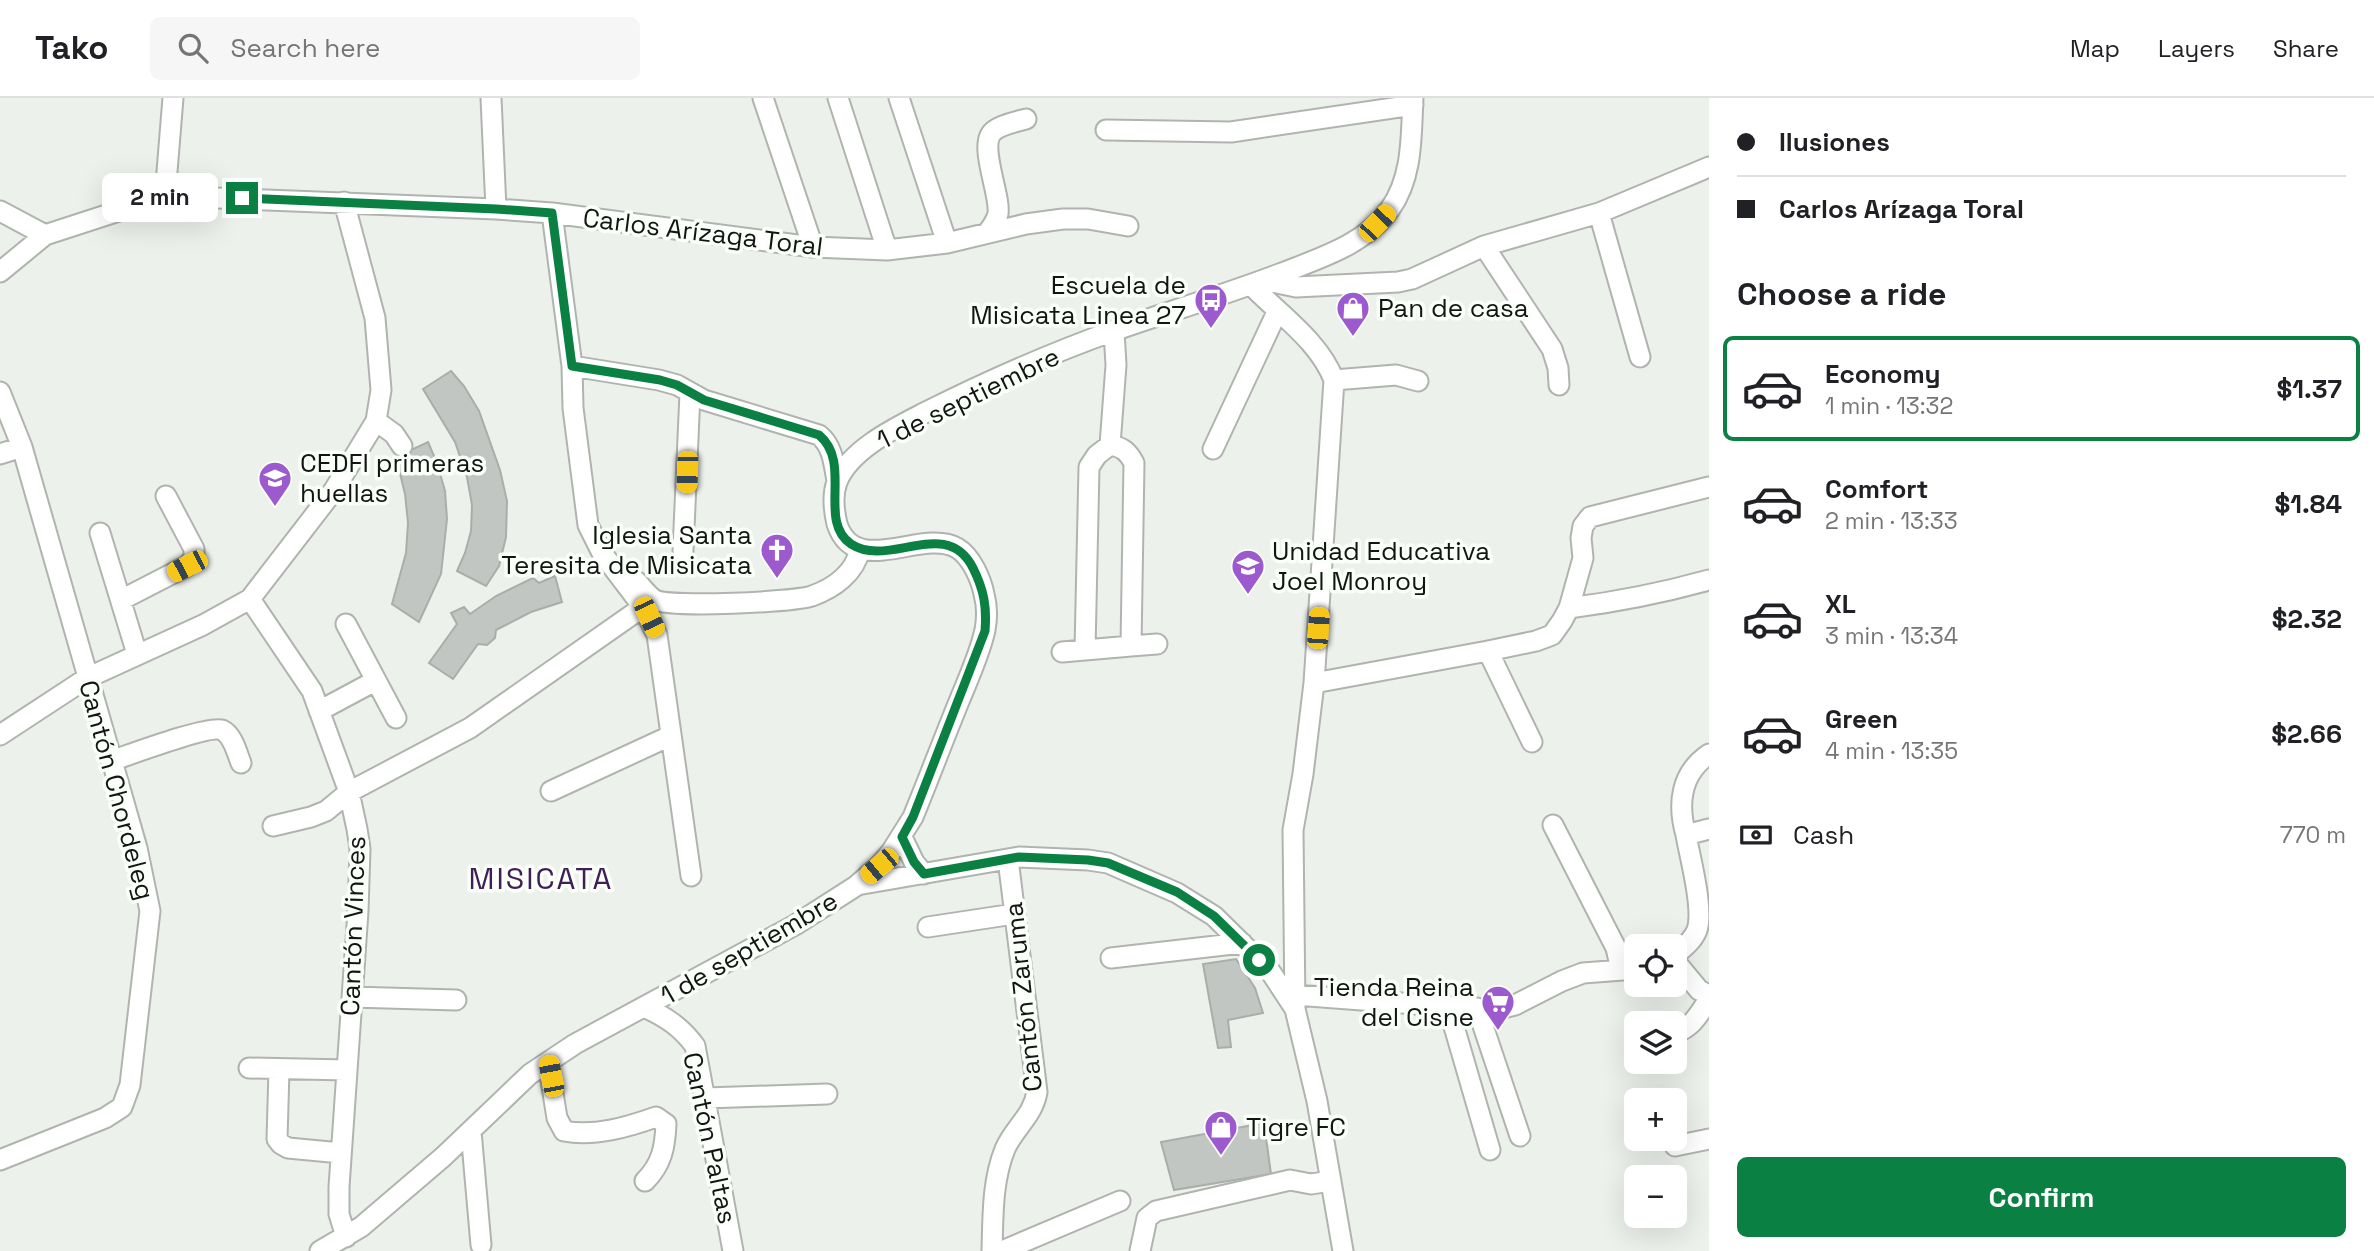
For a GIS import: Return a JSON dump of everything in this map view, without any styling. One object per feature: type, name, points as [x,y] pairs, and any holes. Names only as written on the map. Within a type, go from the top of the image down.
[{"type":"street","points":[[165,196],[173,98]]},
{"type":"street","points":[[491,98],[496,209]]},
{"type":"street","points":[[763,98],[813,247]]},
{"type":"street","points":[[838,98],[887,250]]},
{"type":"street","points":[[899,98],[947,243]]},
{"type":"street","points":[[1106,130],[1231,132],[1413,102]]},
{"type":"street","name":"1 de septiembre","points":[[837,481],[863,450],[892,429],[1024,366],[1114,331],[1257,282],[1353,242],[1389,212],[1404,184],[1409,159],[1413,102]]},
{"type":"street","points":[[987,233],[998,216],[987,138],[993,130],[1026,119]]},
{"type":"street","points":[[1257,282],[1296,287],[1412,279],[1484,246],[1599,213],[1709,167]]},
{"type":"street","name":"Carlos Arízaga Toral","points":[[0,272],[45,235],[165,196],[552,213],[813,247],[887,250],[947,243],[1063,219],[1088,219],[1128,226]]},
{"type":"street","points":[[0,735],[87,678],[203,625],[250,599],[334,490],[376,421],[381,390],[375,318],[344,202]]},
{"type":"street","points":[[0,211],[45,235]]},
{"type":"street","points":[[552,213],[572,366],[573,408],[588,525],[602,553],[643,607],[657,635],[691,876]]},
{"type":"street","points":[[1599,213],[1640,357]]},
{"type":"street","points":[[1484,246],[1552,349],[1558,368],[1559,385]]},
{"type":"street","points":[[1257,282],[1277,312],[1314,346],[1334,380],[1314,683],[1293,830],[1295,1002],[1317,1101],[1343,1251]]},
{"type":"street","points":[[1213,449],[1277,312]]},
{"type":"street","points":[[1085,650],[1089,467],[1097,455],[1110,445],[1116,365],[1114,331]]},
{"type":"street","points":[[572,366],[660,380],[677,385],[704,400],[819,435],[830,450],[837,481],[834,508],[838,527],[847,541],[860,550],[850,572],[836,583],[810,596],[722,604],[654,600],[616,558],[602,553]]},
{"type":"street","points":[[1334,380],[1396,375],[1418,381]]},
{"type":"street","name":"Cantón Chordeleg","points":[[0,393],[22,447],[137,848],[150,911],[130,1086],[122,1107],[105,1118],[0,1160]]},
{"type":"street","points":[[684,551],[690,393]]},
{"type":"street","points":[[376,421],[394,433],[402,446]]},
{"type":"street","points":[[1110,445],[1129,453],[1134,463],[1131,646]]},
{"type":"street","points":[[0,454],[22,447]]},
{"type":"street","points":[[1314,683],[1488,651],[1552,635],[1569,608],[1583,558],[1583,526],[1590,517],[1709,487]]},
{"type":"street","points":[[121,600],[187,566],[194,558],[194,549],[166,496]]},
{"type":"street","points":[[100,533],[137,654]]},
{"type":"street","name":"1 de septiembre","points":[[322,1251],[372,1218],[471,1131],[530,1074],[575,1044],[795,925],[856,886],[879,866],[902,837],[913,817],[985,631],[985,595],[969,559],[958,548],[942,543],[860,550]]},
{"type":"street","points":[[1569,608],[1660,594],[1709,580]]},
{"type":"street","name":"Cantón Vinces","points":[[250,599],[312,691],[349,792],[360,849],[341,1153],[339,1214],[346,1237]]},
{"type":"street","points":[[273,826],[326,811],[349,792],[470,728],[643,607]]},
{"type":"street","points":[[345,624],[396,718]]},
{"type":"street","points":[[1062,652],[1157,643]]},
{"type":"street","points":[[1488,651],[1532,741]]},
{"type":"street","points":[[319,711],[375,681]]},
{"type":"street","points":[[111,761],[217,729],[229,736],[241,763]]},
{"type":"street","points":[[551,791],[670,736]]},
{"type":"street","points":[[1687,944],[1696,932],[1700,916],[1682,800],[1687,777],[1696,763],[1709,754]]},
{"type":"street","points":[[1553,824],[1624,962]]},
{"type":"street","points":[[1686,835],[1709,829]]},
{"type":"street","points":[[902,837],[914,862],[924,874]]},
{"type":"street","points":[[856,886],[1019,857],[1108,863],[1177,892],[1214,916],[1270,971],[1295,1002],[1443,1005],[1494,1010],[1515,1005],[1583,973],[1624,970]]},
{"type":"street","name":"Cantón Zaruma","points":[[992,1251],[993,1203],[998,1174],[1006,1147],[1030,1113],[1037,1092],[1008,859]]},
{"type":"street","points":[[928,927],[1014,914]]},
{"type":"street","points":[[1111,958],[1242,943]]},
{"type":"street","points":[[1687,976],[1709,997],[1695,1021],[1687,1028]]},
{"type":"street","points":[[352,997],[456,1000]]},
{"type":"street","points":[[1443,1005],[1485,1149]]},
{"type":"street","name":"Cantón Paltas","points":[[644,1007],[664,1016],[682,1030],[695,1046],[733,1251]]},
{"type":"street","points":[[1477,1008],[1520,1136]]},
{"type":"street","points":[[548,1062],[557,1118],[564,1131],[576,1133],[634,1125],[656,1117],[666,1124],[662,1157],[645,1181]]},
{"type":"street","points":[[248,1068],[347,1070]]},
{"type":"street","points":[[279,1070],[277,1139],[288,1148],[341,1153]]},
{"type":"street","points":[[706,1098],[827,1094]]},
{"type":"street","points":[[471,1131],[481,1245]]},
{"type":"street","points":[[1687,1144],[1709,1139]]},
{"type":"street","points":[[1140,1251],[1147,1218],[1156,1211],[1290,1180],[1311,1184],[1331,1181]]},
{"type":"street","points":[[1002,1251],[1120,1201]]},
{"type":"building","points":[[451,371],[479,411],[500,470],[507,501],[506,537],[499,566],[486,586],[457,571],[471,531],[472,505],[467,477],[455,442],[423,389]]},
{"type":"building","points":[[428,442],[445,491],[447,519],[441,574],[419,622],[392,604],[406,553],[408,523],[405,494],[396,457]]},
{"type":"building","points":[[555,576],[562,602],[531,612],[496,630],[495,638],[487,645],[478,644],[453,679],[429,663],[457,624],[451,613],[464,607],[470,614],[496,596],[533,578],[539,583]]},
{"type":"building","points":[[1236,959],[1255,988],[1263,1013],[1228,1020],[1231,1047],[1218,1048],[1203,964]]},
{"type":"building","points":[[1264,1123],[1271,1174],[1174,1190],[1161,1142]]},
{"type":"place","name":"Escuela de Misicata Linea 27","points":[[1211,330]]},
{"type":"place","name":"Pan de casa","points":[[1353,338]]},
{"type":"place","name":"CEDFI primeras huellas","points":[[275,508]]},
{"type":"place","name":"Iglesia Santa Teresita de Misicata","points":[[777,580]]},
{"type":"place","name":"Unidad Educativa Joel Monroy","points":[[1248,596]]},
{"type":"place","name":"Tienda Reina del Cisne","points":[[1498,1032]]},
{"type":"place","name":"Tigre FC","points":[[1221,1157]]},
{"type":"district","name":"MISICATA","points":[[541,878]]},
{"type":"route","points":[[242,198],[552,213],[572,366],[660,380],[677,385],[704,400],[819,435],[830,450],[837,481],[834,508],[838,527],[847,541],[860,550],[942,543],[958,548],[969,559],[985,595],[985,631],[913,817],[902,837],[914,862],[924,874],[1019,857],[1108,863],[1177,892],[1214,916],[1259,960]]}]
